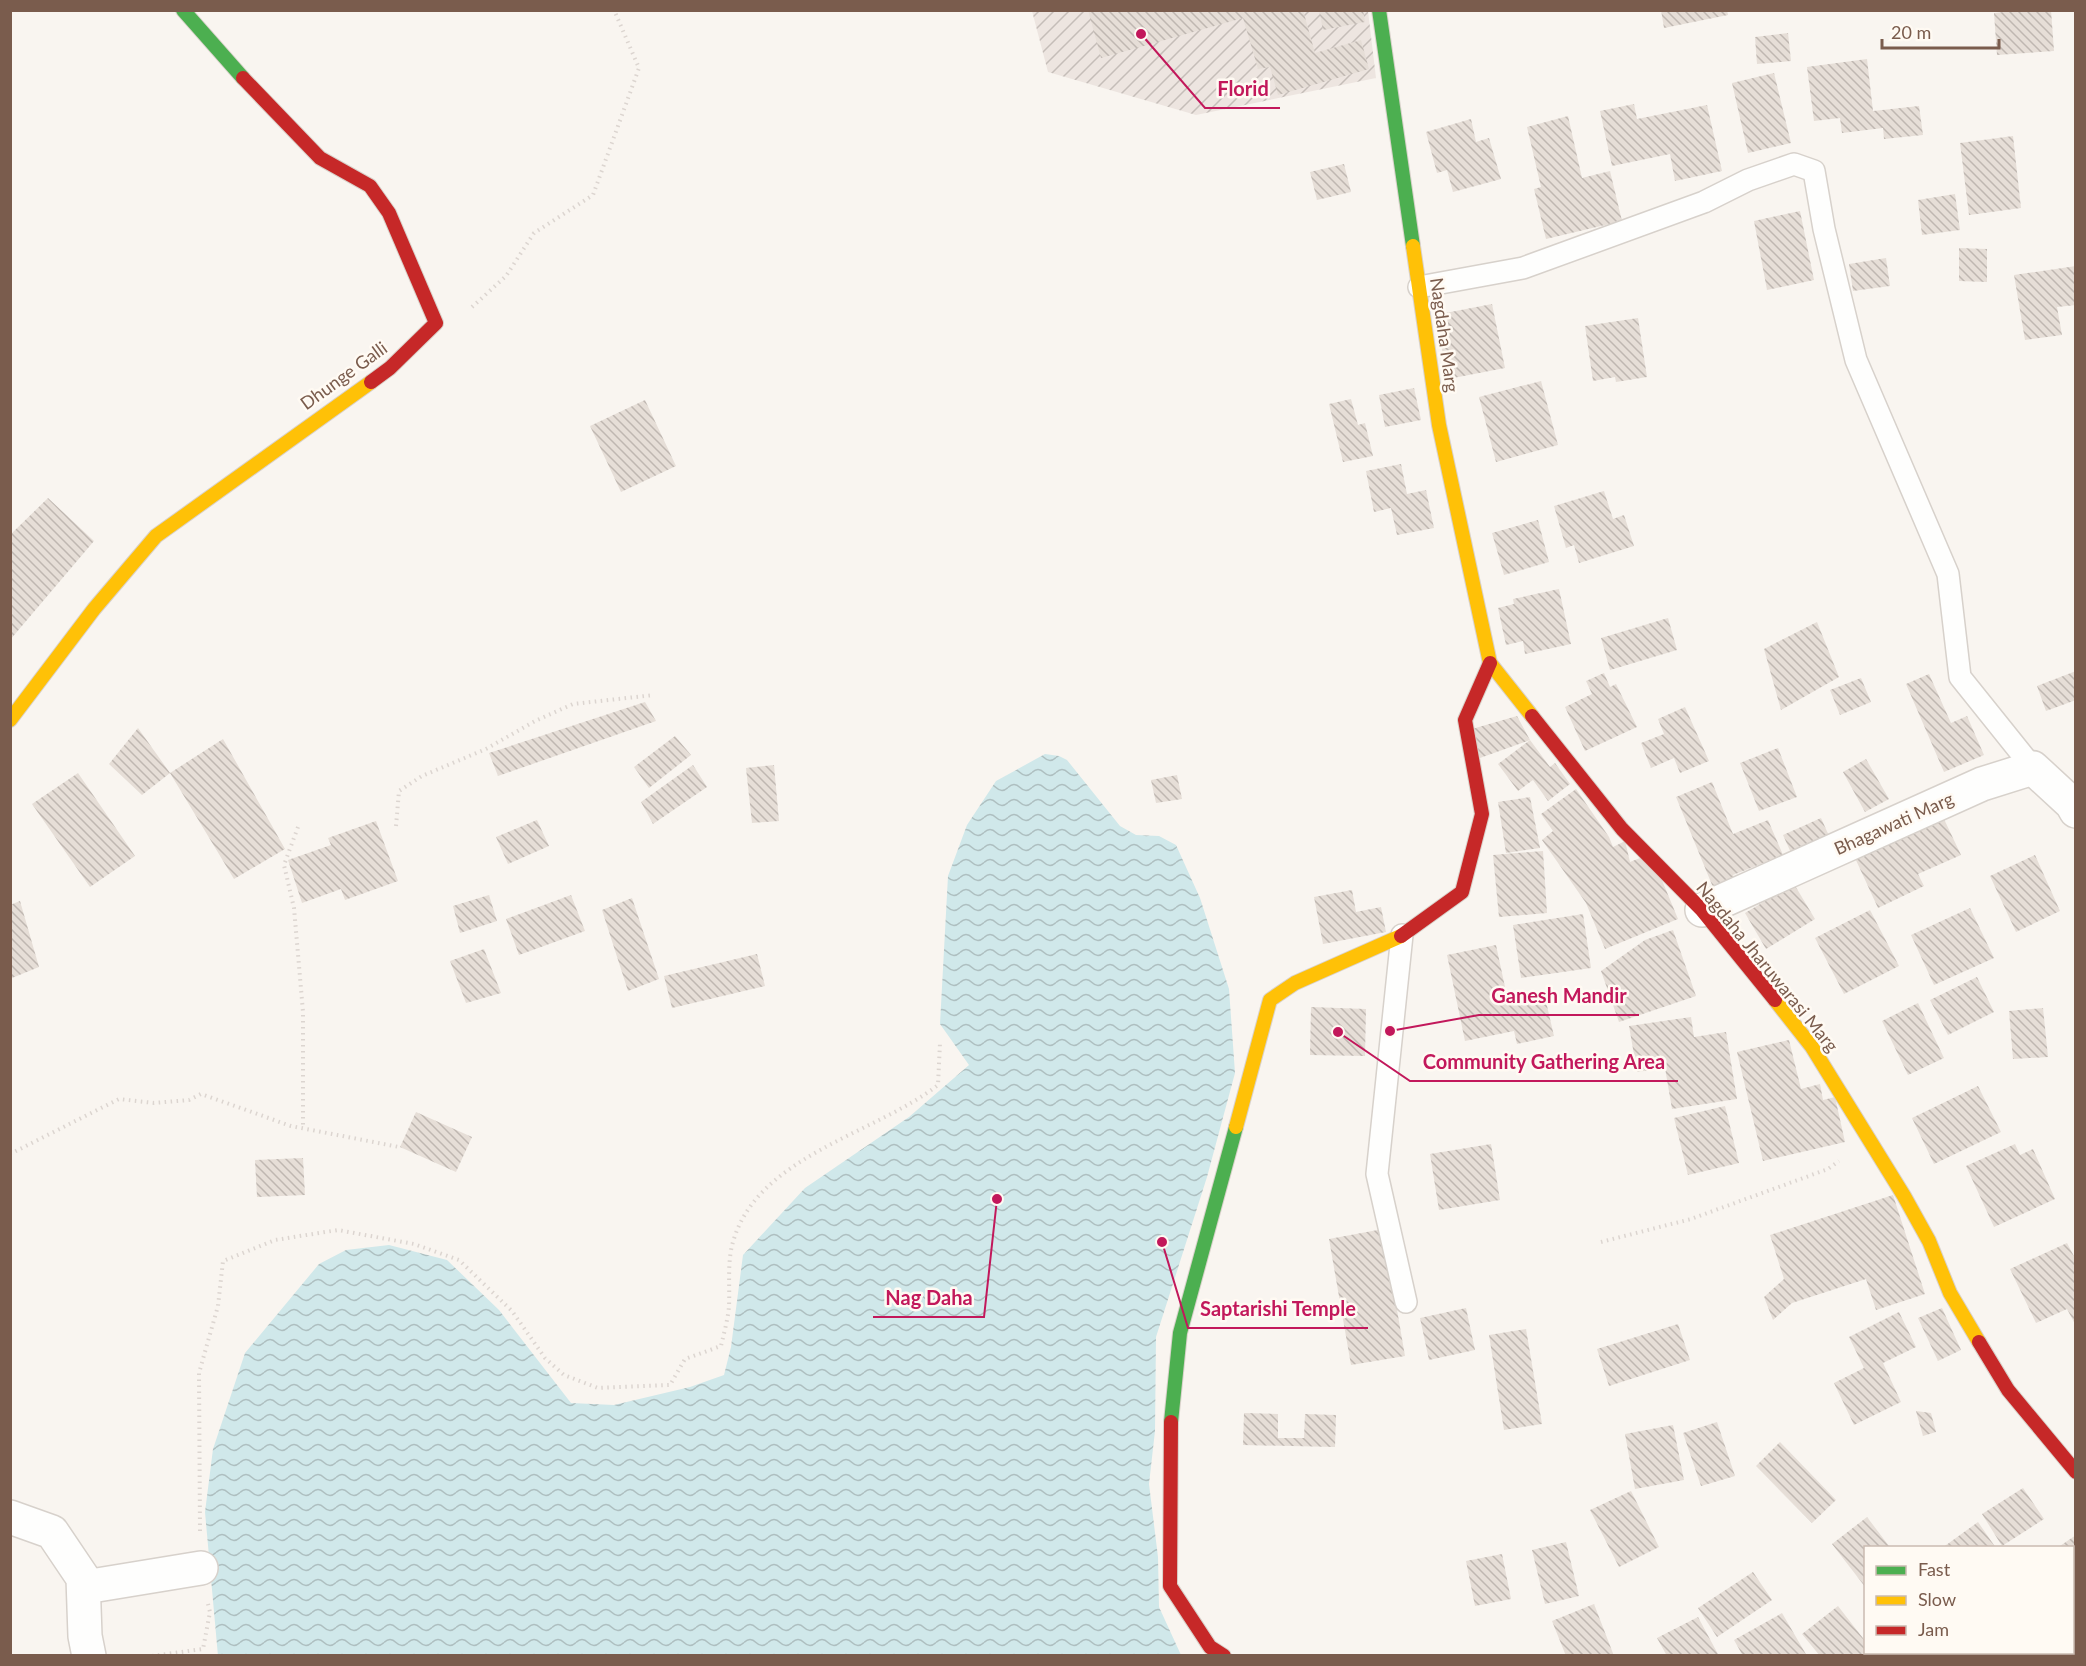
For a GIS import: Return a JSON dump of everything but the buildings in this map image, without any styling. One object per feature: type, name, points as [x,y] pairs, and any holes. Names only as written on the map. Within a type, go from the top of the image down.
[{"type":"street","name":"Dhunge Galli","points":[[10,720],[94,609],[156,536],[390,368],[436,323],[389,213],[370,186],[320,158],[237,72],[183,10]]},
{"type":"street","name":"Nagdaha Marg","points":[[1378,10],[1439,425],[1490,663]]},
{"type":"street","name":"Nagdaha Jharuwarasi Marg","points":[[1490,663],[1622,829],[1702,910],[1812,1047],[1929,1241],[1950,1293],[2008,1390],[2076,1472]]},
{"type":"street","points":[[1224,1656],[1210,1647],[1170,1586],[1171,1427],[1180,1333],[1270,1000],[1295,983],[1402,935],[1462,892],[1482,814],[1465,720],[1490,663]]},
{"type":"street","points":[[2033,768],[2072,804],[2076,811]]},
{"type":"street","name":"Bhagawati Marg","points":[[1702,910],[1982,784],[2033,768]]},
{"type":"street","points":[[10,1516],[52,1532],[83,1578],[85,1636],[89,1656]]},
{"type":"street","points":[[85,1587],[201,1568]]},
{"type":"lane","points":[[1419,287],[1523,268],[1704,202],[1748,180],[1794,164],[1814,171],[1824,228],[1856,360],[1947,574],[1960,677],[2033,768]]},
{"type":"lane","points":[[1402,935],[1377,1174],[1406,1302]]},
{"type":"path","points":[[472,307],[506,276],[534,233],[593,195],[639,68],[614,10]]},
{"type":"path","points":[[396,826],[399,791],[422,776],[486,748],[535,721],[573,704],[654,695]]},
{"type":"path","points":[[298,827],[284,865],[294,908],[303,1012],[303,1128]]},
{"type":"path","points":[[152,1656],[203,1650],[210,1612],[201,1568],[199,1373],[218,1306],[223,1261],[275,1240],[338,1230],[414,1244],[459,1260],[512,1311],[545,1358],[564,1375],[598,1388],[670,1385],[685,1359],[721,1346],[728,1309],[733,1242],[748,1208],[784,1171],[916,1102],[938,1085],[940,1043]]},
{"type":"path","points":[[10,1154],[118,1098],[154,1103],[189,1100],[201,1094],[303,1128],[399,1147]]},
{"type":"path","points":[[1601,1242],[1690,1219],[1828,1169],[1868,1138]]},
{"type":"shaded area","points":[[1032,11],[1368,11],[1376,78],[1196,115],[1048,72]]},
{"type":"water","points":[[1045,754],[1067,760],[1120,826],[1136,835],[1159,836],[1176,845],[1200,898],[1229,989],[1235,1073],[1207,1177],[1156,1337],[1155,1431],[1149,1484],[1158,1557],[1159,1607],[1181,1655],[218,1656],[205,1512],[213,1449],[245,1353],[319,1264],[346,1250],[389,1245],[447,1260],[499,1310],[571,1403],[614,1405],[690,1387],[724,1375],[731,1347],[743,1255],[805,1188],[909,1117],[969,1065],[940,1024],[948,876],[967,825],[996,781]]},
{"type":"traffic: fast","points":[[183,10],[243,78]]},
{"type":"traffic: fast","points":[[1379,10],[1413,246]]},
{"type":"traffic: fast","points":[[1171,1422],[1180,1333],[1236,1127]]},
{"type":"traffic: slow","points":[[1413,246],[1439,425],[1490,663],[1532,716]]},
{"type":"traffic: slow","points":[[10,720],[94,609],[156,536],[371,382]]},
{"type":"traffic: slow","points":[[1236,1127],[1270,1000],[1295,983],[1401,936]]},
{"type":"traffic: slow","points":[[1775,1000],[1812,1047],[1904,1196],[1929,1241],[1950,1293],[1979,1342]]},
{"type":"traffic: jam","points":[[243,78],[320,158],[370,186],[389,213],[436,323],[390,368],[371,382]]},
{"type":"traffic: jam","points":[[1401,936],[1462,892],[1482,814],[1465,720],[1490,663]]},
{"type":"traffic: jam","points":[[1532,716],[1622,829],[1702,910],[1775,1000]]},
{"type":"traffic: jam","points":[[1979,1342],[2008,1390],[2076,1472]]},
{"type":"traffic: jam","points":[[1171,1422],[1170,1586],[1210,1647],[1224,1656]]},
{"type":"place","name":"Florid","points":[[1141,34]]},
{"type":"place","name":"Ganesh Mandir","points":[[1390,1031]]},
{"type":"place","name":"Community Gathering Area","points":[[1338,1032]]},
{"type":"place","name":"Nag Daha","points":[[997,1199]]},
{"type":"place","name":"Saptarishi Temple","points":[[1162,1242]]}]
